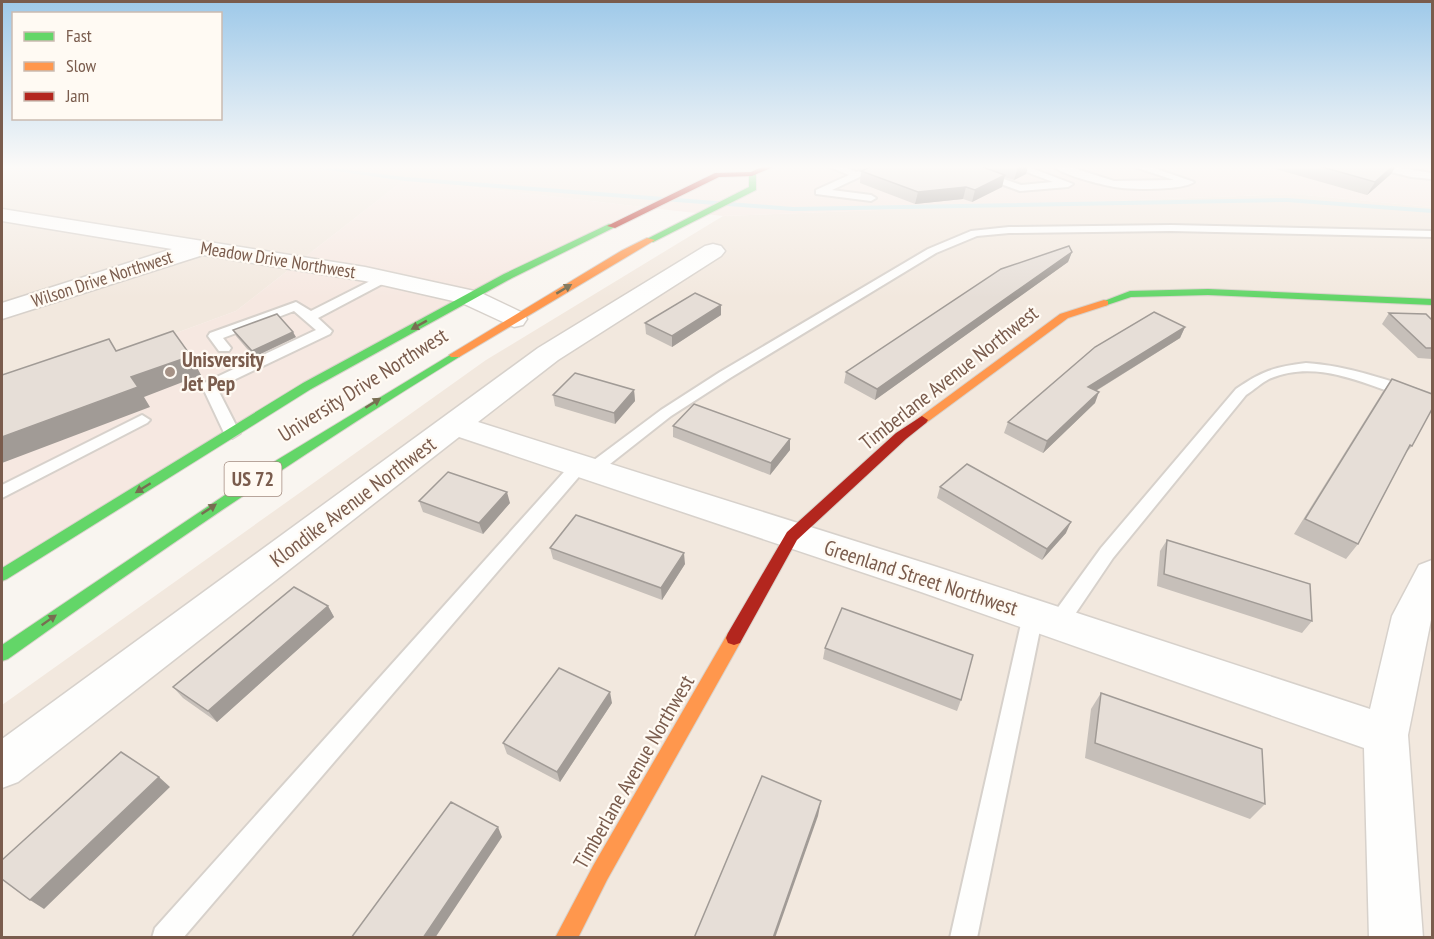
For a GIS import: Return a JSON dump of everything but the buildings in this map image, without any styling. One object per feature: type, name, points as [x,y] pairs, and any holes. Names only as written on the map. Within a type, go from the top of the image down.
[{"type":"main road","name":"University Drive Northwest","points":[[2,575],[307,386],[470,297],[643,210]]},
{"type":"main road","name":"University Drive Northwest","points":[[2,654],[270,467],[514,319],[671,228],[708,210]]},
{"type":"main road","name":"Timberlane Avenue Northwest","points":[[566,938],[600,873],[792,536],[901,436],[1064,316],[1130,294],[1208,292],[1432,302]]},
{"type":"street","name":"Meadow Drive Northwest","points":[[2,215],[382,279],[470,297],[514,319]]},
{"type":"street","name":"Wilson Drive Northwest","points":[[2,311],[203,248]]},
{"type":"street","name":"Klondike Avenue Northwest","points":[[2,766],[548,354],[713,251]]},
{"type":"street","name":"Greenland Street Northwest","points":[[455,425],[1045,619],[1386,735]]},
{"type":"street","points":[[1396,938],[1386,735],[1412,616],[1432,575]]},
{"type":"lane","points":[[165,938],[584,469],[725,375],[932,251],[975,233],[1009,230],[1171,228],[1432,234]]},
{"type":"lane","points":[[310,317],[382,279]]},
{"type":"lane","points":[[231,433],[209,386],[241,371],[326,331],[296,306],[215,336],[241,371]]},
{"type":"lane","points":[[963,938],[1045,619],[1107,553],[1241,392],[1262,377],[1281,370],[1313,368],[1342,372],[1432,400]]},
{"type":"lane","points":[[2,492],[142,420]]},
{"type":"shaded area","points":[[2,210],[366,210],[236,311],[2,397]]},
{"type":"shaded area","points":[[366,210],[636,210],[422,318],[2,580],[2,397],[236,311]]},
{"type":"shaded area","points":[[667,210],[883,210],[723,216]]},
{"type":"shaded area","points":[[883,210],[1432,210],[1432,937],[2,937],[2,705],[486,360],[723,216]]},
{"type":"waterway","points":[[1416,210],[1432,211]]},
{"type":"traffic: fast","points":[[650,240],[710,210]]},
{"type":"traffic: fast","points":[[2,575],[307,386],[508,276],[612,226]]},
{"type":"traffic: fast","points":[[1104,303],[1130,294],[1208,292],[1432,302]]},
{"type":"traffic: fast","points":[[2,654],[225,500],[339,426],[455,355]]},
{"type":"traffic: slow","points":[[455,355],[624,253],[650,240]]},
{"type":"traffic: slow","points":[[922,420],[1064,316],[1104,303]]},
{"type":"traffic: slow","points":[[566,938],[600,873],[734,638]]},
{"type":"traffic: jam","points":[[612,226],[646,210]]},
{"type":"traffic: jam","points":[[734,638],[792,536],[901,436],[922,420]]},
{"type":"place","name":"Unisversity Jet Pep","points":[[170,372]]}]
